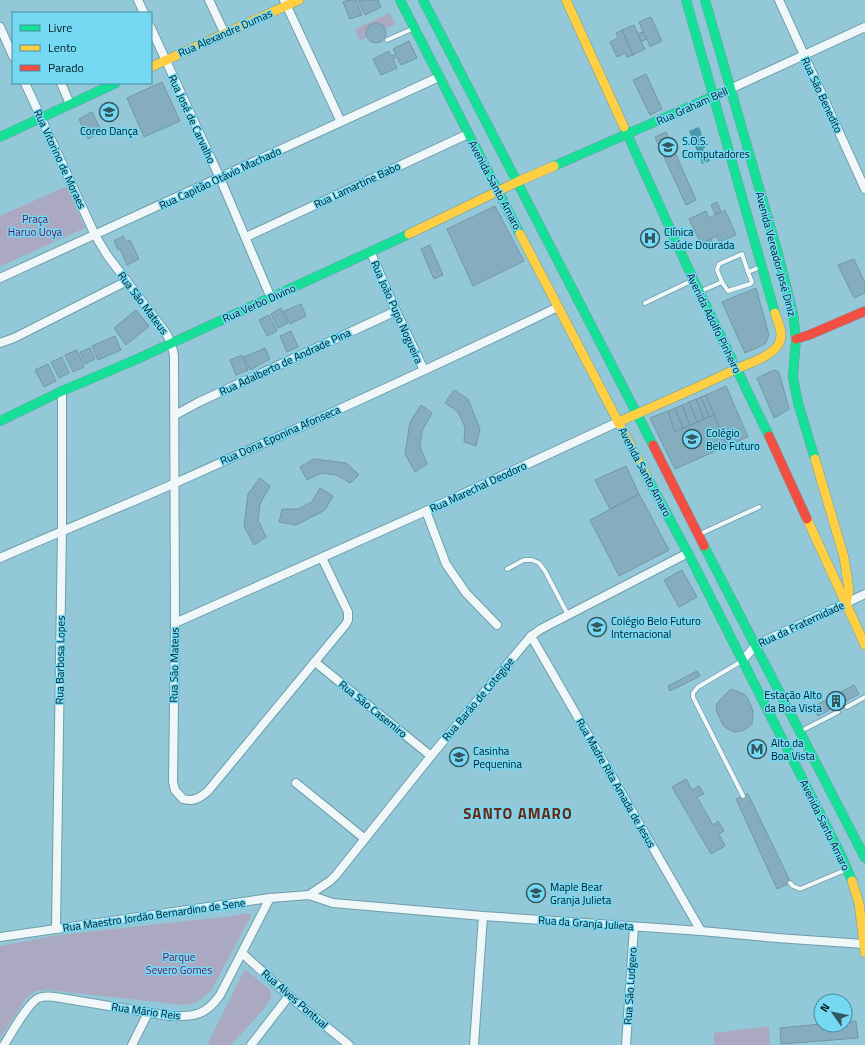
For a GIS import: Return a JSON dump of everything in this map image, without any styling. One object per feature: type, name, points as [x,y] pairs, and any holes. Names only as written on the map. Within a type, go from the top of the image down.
[{"type":"main road","name":"Rua Alexandre Dumas","points":[[152,66],[225,34],[286,3],[299,0]]},
{"type":"main road","name":"Avenida Santo Amaro","points":[[400,0],[558,308],[688,553],[847,869],[855,888],[859,903],[865,953]]},
{"type":"main road","name":"Avenida Santo Amaro","points":[[423,0],[698,535],[801,731],[865,858]]},
{"type":"main road","name":"Avenida Adolfo Pinheiro","points":[[566,0],[693,280],[737,369],[865,645]]},
{"type":"main road","name":"Avenida Vereador José Diniz","points":[[686,0],[761,267],[781,332],[780,341],[778,344]]},
{"type":"main road","name":"Avenida Vereador José Diniz","points":[[705,0],[777,250],[793,313],[796,339],[793,377],[795,388],[798,403],[844,557],[849,590],[846,603]]},
{"type":"main road","points":[[0,137],[114,84]]},
{"type":"main road","name":"Rua Graham Bell","points":[[517,182],[628,135],[730,89]]},
{"type":"main road","name":"Rua Verbo Divino","points":[[0,421],[62,391],[135,360],[371,253],[517,182]]},
{"type":"main road","points":[[796,339],[809,335],[865,310]]},
{"type":"main road","name":"Rua Marechal Deodoro","points":[[618,422],[737,369],[772,351],[778,344]]},
{"type":"street","points":[[138,0],[144,12]]},
{"type":"street","points":[[209,0],[225,34]]},
{"type":"street","name":"Rua São Benedito","points":[[779,0],[865,189]]},
{"type":"street","points":[[286,3],[341,122]]},
{"type":"street","points":[[0,27],[12,54]]},
{"type":"street","name":"Rua Graham Bell","points":[[730,89],[865,27]]},
{"type":"street","name":"Rua José de Carvalho","points":[[152,30],[220,178],[271,298]]},
{"type":"street","name":"Rua Capitão Otávio Machado","points":[[0,278],[439,77]]},
{"type":"street","name":"Rua Vitorino de Moraes","points":[[26,84],[95,235]]},
{"type":"street","points":[[61,84],[70,104]]},
{"type":"street","name":"Rua Lamartine Babo","points":[[246,237],[468,134]]},
{"type":"street","name":"Rua São Mateus","points":[[95,235],[166,333],[172,343],[174,355],[175,623],[173,782],[175,790],[183,799],[195,800],[208,792],[346,624],[349,616],[322,558]]},
{"type":"street","name":"Rua João Pupo Nogueira","points":[[371,253],[424,370]]},
{"type":"street","points":[[0,343],[14,338],[127,281]]},
{"type":"street","name":"Rua Dona Eponina Afonseca","points":[[0,558],[175,482],[558,308]]},
{"type":"street","name":"Rua Adalberto de Andrade Pina","points":[[175,415],[199,402],[396,311]]},
{"type":"street","name":"Rua Barbosa Lopes","points":[[56,929],[62,530],[62,391]]},
{"type":"street","name":"Rua Marechal Deodoro","points":[[175,623],[426,511],[618,422]]},
{"type":"street","points":[[426,511],[446,564],[466,593],[497,625]]},
{"type":"street","name":"Rua Barão de Cotegipe","points":[[309,895],[330,881],[531,636],[541,629],[688,553]]},
{"type":"street","name":"Rua da Fraternidade","points":[[742,661],[756,645],[865,594]]},
{"type":"street","name":"Rua Madre Rita Amada de Jesus","points":[[531,636],[701,931]]},
{"type":"street","name":"Rua São Casemiro","points":[[315,662],[431,756]]},
{"type":"street","points":[[296,783],[365,839]]},
{"type":"street","name":"Rua Maestro Jordão Bernardino de Sene","points":[[0,937],[270,898],[309,895]]},
{"type":"street","name":"Rua da Granja Julieta","points":[[309,895],[333,904],[864,944]]},
{"type":"street","name":"Rua Mário Reis","points":[[4,1045],[30,1005],[39,998],[45,996],[169,1016],[188,1017],[200,1014],[208,1009],[220,995],[270,898]]},
{"type":"street","points":[[474,1045],[483,916]]},
{"type":"street","name":"Rua São Ludgero","points":[[626,1045],[634,927]]},
{"type":"street","name":"Rua Alves Pontual","points":[[242,953],[289,996],[349,1045]]},
{"type":"street","points":[[251,1045],[289,996]]},
{"type":"street","points":[[132,1045],[148,1013]]},
{"type":"lane","points":[[387,40],[414,28]]},
{"type":"lane","points":[[742,254],[752,282],[728,291],[725,289],[722,282],[718,267],[719,264],[742,254]]},
{"type":"lane","points":[[748,272],[761,267]]},
{"type":"lane","points":[[645,303],[693,280]]},
{"type":"lane","points":[[699,292],[722,282]]},
{"type":"lane","points":[[698,535],[759,507]]},
{"type":"lane","points":[[507,569],[524,560],[532,560],[539,563],[568,615]]},
{"type":"lane","points":[[742,661],[698,687],[693,693],[693,697],[743,796]]},
{"type":"lane","points":[[847,707],[865,698]]},
{"type":"lane","points":[[801,731],[838,712]]},
{"type":"lane","points":[[790,883],[800,889],[847,869]]},
{"type":"green space","points":[[390,13],[395,24],[385,29],[380,24],[372,24],[366,30],[367,37],[360,41],[355,29]]},
{"type":"green space","name":"Praça Haruo Uoya","points":[[67,186],[85,228],[1,266],[0,216]]},
{"type":"green space","name":"Parque Severo Gomes","points":[[248,913],[251,916],[211,991],[196,1003],[184,1005],[47,990],[36,991],[26,998],[0,1038],[0,946],[59,935],[233,916]]},
{"type":"green space","points":[[245,969],[271,991],[271,998],[263,1010],[231,1045],[211,1045],[208,1043]]},
{"type":"green space","points":[[769,1026],[770,1045],[714,1045],[714,1033]]},
{"type":"water","points":[[699,127],[702,135],[698,137],[700,141],[703,140],[705,148],[703,149],[705,153],[707,152],[710,161],[702,164],[689,131]]},
{"type":"building","points":[[348,0],[356,0],[362,15],[350,19],[343,2]]},
{"type":"building","points":[[358,0],[378,0],[381,7],[365,15]]},
{"type":"building","points":[[651,17],[662,41],[650,47],[647,39],[641,41],[645,49],[633,55],[622,30],[634,25],[638,34],[643,32],[639,22]]},
{"type":"building","points":[[376,23],[383,26],[386,33],[383,40],[376,43],[369,40],[366,33],[369,26]]},
{"type":"building","points":[[622,30],[633,55],[627,57],[625,53],[617,57],[610,42],[618,38],[616,33]]},
{"type":"building","points":[[643,32],[647,39],[641,41],[638,34]]},
{"type":"building","points":[[409,41],[417,58],[401,65],[397,57],[393,59],[397,68],[381,75],[373,59],[389,51],[391,56],[396,54],[393,49]]},
{"type":"building","points":[[646,74],[662,109],[650,115],[633,80]]},
{"type":"building","points":[[162,82],[180,121],[144,137],[127,98]]},
{"type":"building","points":[[92,112],[102,132],[88,139],[79,119]]},
{"type":"building","points":[[666,132],[696,200],[686,205],[655,137]]},
{"type":"building","points":[[717,202],[721,212],[715,214],[711,205]]},
{"type":"building","points":[[495,206],[524,261],[473,286],[447,229]]},
{"type":"building","points":[[725,210],[736,235],[719,242],[717,236],[701,244],[689,219],[706,211],[709,218]]},
{"type":"building","points":[[123,236],[126,242],[130,240],[139,259],[127,265],[120,249],[118,250],[114,241]]},
{"type":"building","points":[[711,239],[715,248],[709,251],[707,247],[704,248],[702,243]]},
{"type":"building","points":[[430,245],[443,275],[434,279],[421,249]]},
{"type":"building","points":[[854,259],[865,283],[865,293],[854,298],[838,265]]},
{"type":"building","points":[[756,288],[769,335],[765,344],[745,353],[722,302]]},
{"type":"building","points":[[301,304],[306,316],[290,324],[284,311]]},
{"type":"building","points":[[281,308],[288,323],[278,328],[271,314]]},
{"type":"building","points":[[136,310],[149,326],[126,345],[114,328]]},
{"type":"building","points":[[269,315],[277,331],[267,336],[259,320]]},
{"type":"building","points":[[291,331],[298,347],[287,352],[280,336]]},
{"type":"building","points":[[115,336],[121,350],[98,360],[92,346]]},
{"type":"building","points":[[90,348],[95,359],[85,364],[80,352]]},
{"type":"building","points":[[265,348],[270,359],[250,370],[244,357]]},
{"type":"building","points":[[77,350],[84,367],[73,372],[65,355]]},
{"type":"building","points":[[242,355],[248,370],[236,375],[230,360]]},
{"type":"building","points":[[62,357],[69,373],[59,378],[51,362]]},
{"type":"building","points":[[48,364],[56,381],[44,387],[35,370]]},
{"type":"building","points":[[774,370],[779,372],[789,409],[774,418],[757,378]]},
{"type":"building","points":[[726,386],[748,437],[727,446],[706,395]]},
{"type":"building","points":[[454,390],[468,399],[480,429],[476,446],[464,442],[465,427],[458,412],[445,403]]},
{"type":"building","points":[[706,395],[714,415],[709,417],[701,397]]},
{"type":"building","points":[[701,397],[709,417],[704,419],[696,399]]},
{"type":"building","points":[[696,399],[704,419],[697,422],[689,402]]},
{"type":"building","points":[[689,402],[697,422],[690,426],[682,405]]},
{"type":"building","points":[[421,405],[432,413],[422,431],[420,447],[427,464],[415,472],[405,454],[410,422]]},
{"type":"building","points":[[682,405],[690,426],[683,428],[675,408]]},
{"type":"building","points":[[675,408],[683,428],[675,432],[668,411]]},
{"type":"building","name":"Colégio Belo Futuro","points":[[668,411],[675,432],[714,415],[727,446],[675,469],[650,418]]},
{"type":"building","points":[[314,459],[346,463],[359,475],[350,483],[337,475],[321,473],[307,480],[300,467]]},
{"type":"building","points":[[626,466],[639,494],[610,509],[595,480]]},
{"type":"building","points":[[260,478],[270,486],[260,504],[258,520],[266,537],[254,545],[244,526],[248,494]]},
{"type":"building","points":[[320,488],[333,496],[325,510],[296,525],[279,522],[282,509],[298,509],[312,502]]},
{"type":"building","points":[[639,494],[669,550],[619,576],[590,520]]},
{"type":"building","points":[[682,570],[697,597],[679,607],[664,580]]},
{"type":"building","points":[[697,671],[700,676],[670,691],[668,686]]},
{"type":"building","name":"Estação Alto da Boa Vista","points":[[854,685],[859,694],[818,716],[813,707]]},
{"type":"building","points":[[731,689],[744,694],[753,711],[752,724],[741,731],[734,732],[728,729],[723,725],[717,712],[716,706],[718,702]]},
{"type":"building","points":[[686,779],[692,790],[699,786],[704,794],[697,797],[713,825],[718,821],[724,831],[719,834],[725,846],[711,854],[672,787]]},
{"type":"building","points":[[748,794],[792,885],[790,883],[777,889],[736,799]]},
{"type":"building","points":[[853,1021],[856,1021],[858,1038],[781,1044],[780,1028],[813,1025],[813,1033],[853,1033]]},
{"type":"traffic: fast","points":[[400,0],[520,234]]},
{"type":"traffic: fast","points":[[423,0],[653,445]]},
{"type":"traffic: fast","points":[[686,0],[775,313]]},
{"type":"traffic: fast","points":[[705,0],[777,250],[793,313],[796,339],[793,377],[798,403],[815,459]]},
{"type":"traffic: fast","points":[[0,137],[114,84]]},
{"type":"traffic: fast","points":[[554,166],[730,89]]},
{"type":"traffic: fast","points":[[624,127],[687,266],[769,436]]},
{"type":"traffic: fast","points":[[0,421],[62,391],[135,360],[409,234]]},
{"type":"traffic: fast","points":[[647,477],[688,553],[841,855],[852,881]]},
{"type":"traffic: fast","points":[[704,546],[865,858]]},
{"type":"traffic: slow","points":[[152,67],[299,0]]},
{"type":"traffic: slow","points":[[566,0],[624,127]]},
{"type":"traffic: slow","points":[[409,234],[517,182],[554,166]]},
{"type":"traffic: slow","points":[[520,234],[647,477]]},
{"type":"traffic: slow","points":[[618,422],[758,360],[774,350],[781,337],[775,313]]},
{"type":"traffic: slow","points":[[815,459],[844,557],[849,590],[846,603]]},
{"type":"traffic: slow","points":[[807,519],[865,645]]},
{"type":"traffic: slow","points":[[852,881],[859,903],[865,953]]},
{"type":"traffic: jam","points":[[796,339],[865,311]]},
{"type":"traffic: jam","points":[[769,436],[807,519]]},
{"type":"traffic: jam","points":[[653,445],[704,546]]},
{"type":"place","name":"Coreo Dança","points":[[109,112]]},
{"type":"place","name":"S.O.S. Computadores","points":[[668,147]]},
{"type":"place","name":"Clínica Saúde Dourada","points":[[650,238]]},
{"type":"place","name":"Colégio Belo Futuro","points":[[692,439]]},
{"type":"place","name":"Colégio Belo Futuro Internacional","points":[[597,627]]},
{"type":"place","name":"Estação Alto da Boa Vista","points":[[836,701]]},
{"type":"place","name":"Alto da Boa Vista","points":[[757,749]]},
{"type":"place","name":"Casinha Pequenina","points":[[459,757]]},
{"type":"place","name":"Maple Bear Granja Julieta","points":[[536,893]]},
{"type":"district","name":"SANTO AMARO","points":[[518,813]]}]
